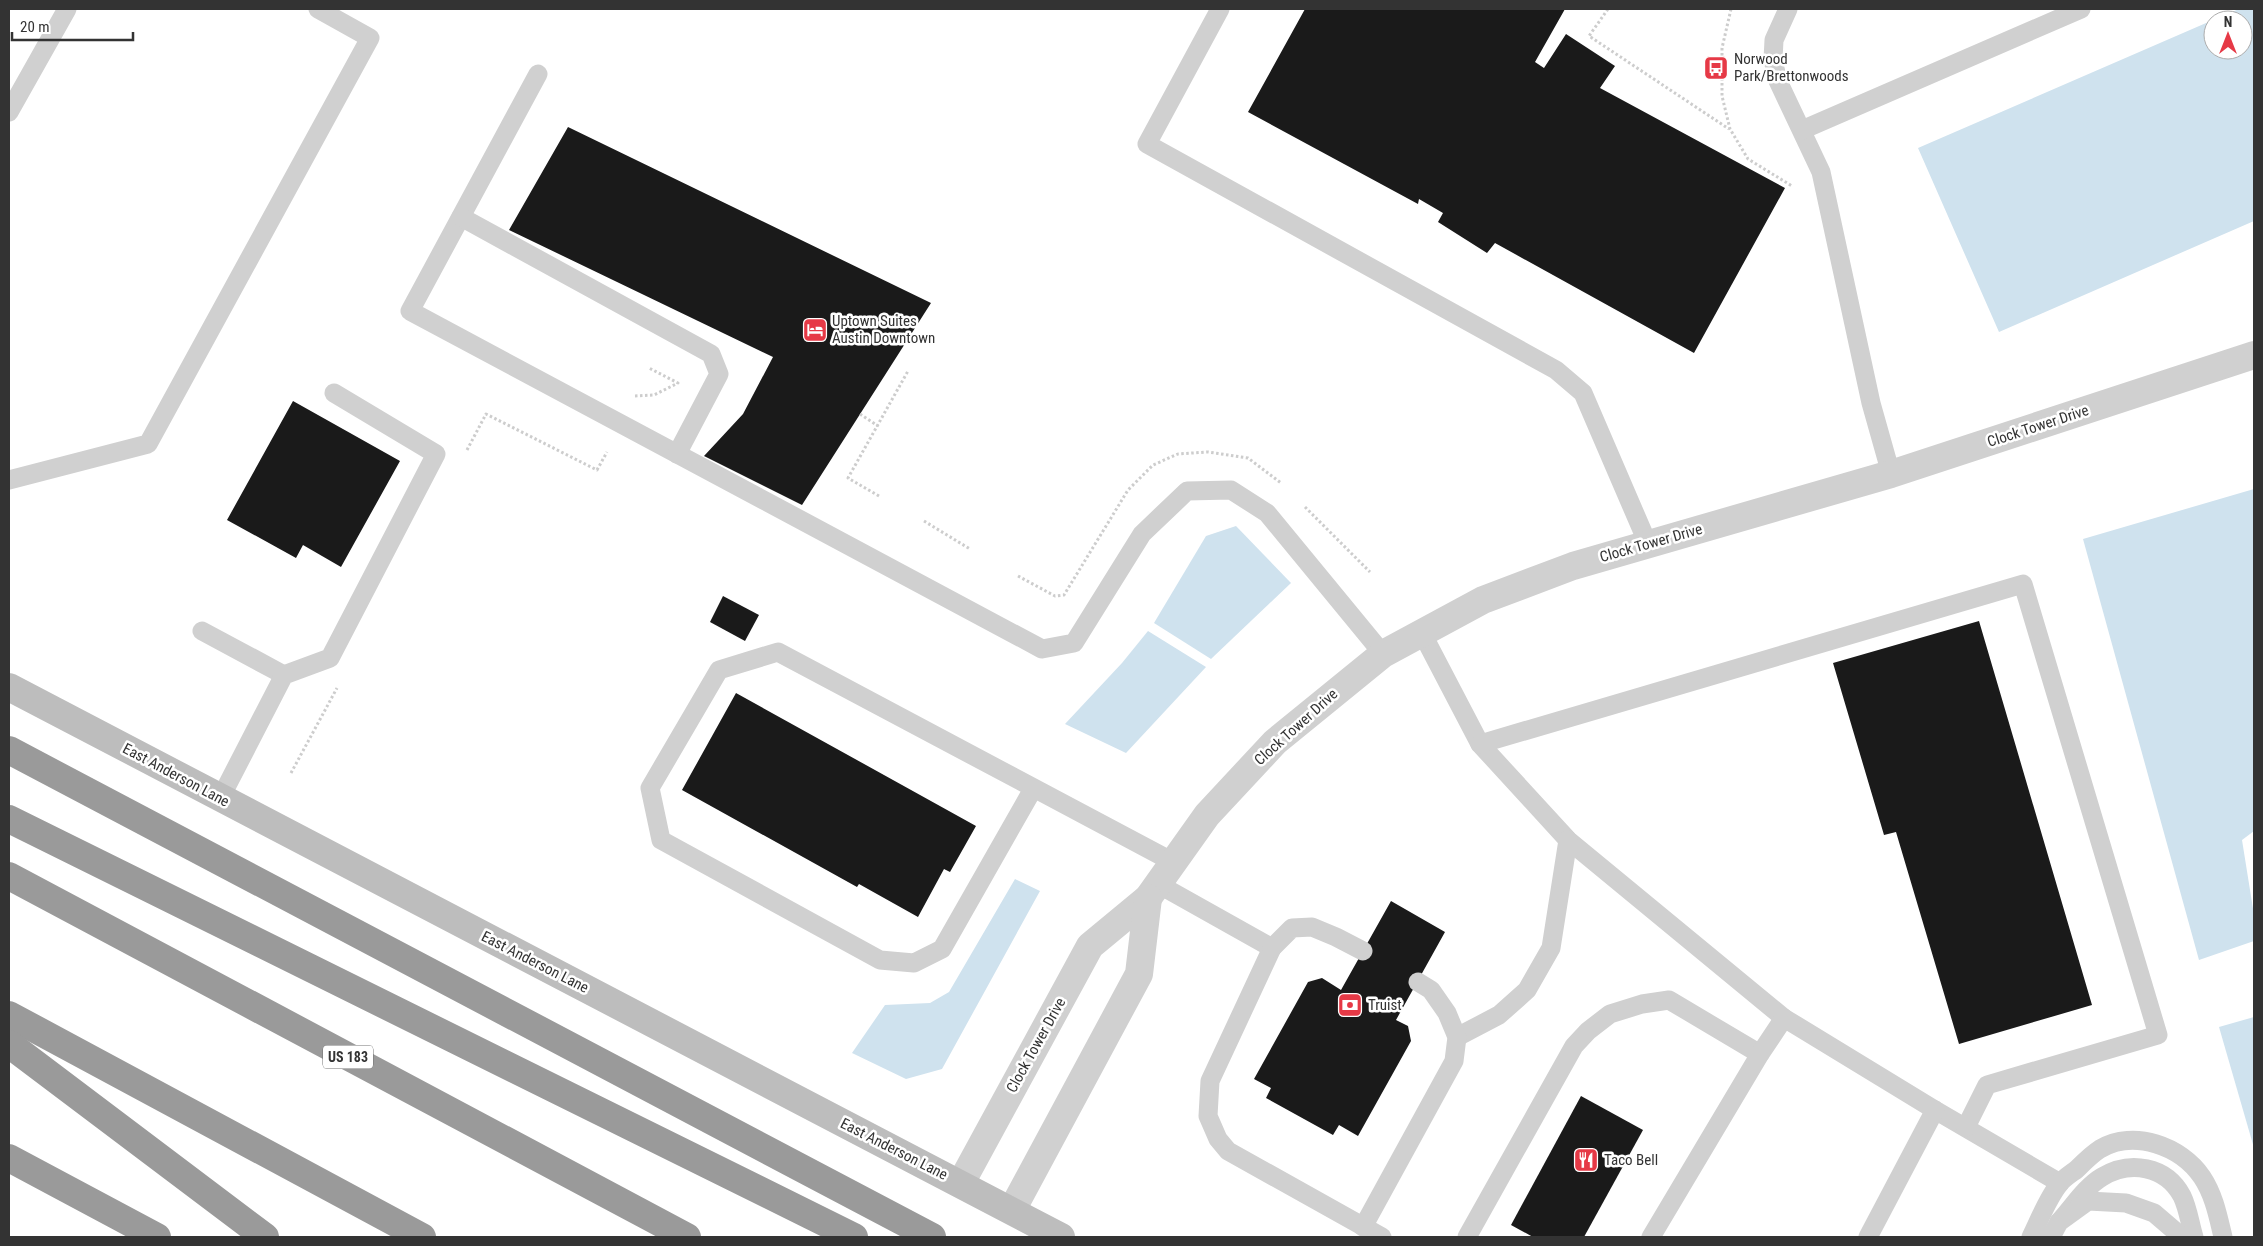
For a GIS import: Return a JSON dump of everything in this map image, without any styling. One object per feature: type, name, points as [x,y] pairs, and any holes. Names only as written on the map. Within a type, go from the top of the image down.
[{"type":"highway","points":[[9,750],[932,1237]]},
{"type":"highway","points":[[9,819],[854,1237]]},
{"type":"highway","name":"US 183","points":[[9,876],[687,1237]]},
{"type":"highway","points":[[9,1015],[422,1237]]},
{"type":"highway","points":[[9,1044],[265,1237]]},
{"type":"highway","points":[[9,1158],[157,1237]]},
{"type":"main road","name":"East Anderson Lane","points":[[9,687],[220,799],[961,1183],[1061,1237]]},
{"type":"street","name":"Clock Tower Drive","points":[[961,1183],[1090,946],[1160,881],[1207,815],[1274,742],[1383,654],[1483,600],[1573,566],[1890,474],[2254,355]]},
{"type":"street","name":"Clock Tower Drive","points":[[1012,1210],[1139,974],[1160,881]]},
{"type":"lane","points":[[9,112],[68,9]]},
{"type":"lane","points":[[9,480],[148,444],[370,38],[318,9]]},
{"type":"lane","points":[[1220,9],[1147,144],[1556,370],[1583,393],[1648,544]]},
{"type":"lane","points":[[1788,9],[1774,40],[1773,60],[1778,80],[1821,172],[1831,210],[1871,403],[1890,474]]},
{"type":"lane","points":[[1802,130],[2081,9]]},
{"type":"lane","points":[[538,74],[410,311],[1042,649],[1074,643],[1142,534],[1187,491],[1231,490],[1267,513],[1383,654]]},
{"type":"lane","points":[[461,217],[712,354],[719,374],[677,454]]},
{"type":"lane","points":[[220,799],[284,676],[330,658],[436,454],[334,393]]},
{"type":"lane","points":[[1480,744],[2023,584],[2158,1034],[1987,1085],[1966,1127]]},
{"type":"lane","points":[[202,631],[284,676]]},
{"type":"lane","points":[[1422,633],[1480,744],[1568,840],[1676,927],[1784,1018],[2060,1183]]},
{"type":"lane","points":[[1033,789],[942,950],[914,963],[880,960],[662,840],[650,788],[719,670],[778,652],[1033,789],[1160,881],[1272,948]]},
{"type":"lane","points":[[1457,1037],[1499,1015],[1527,990],[1551,948],[1568,840]]},
{"type":"lane","points":[[1363,952],[1312,927],[1292,928],[1272,948],[1210,1082],[1208,1116],[1218,1139],[1228,1151],[1382,1237]]},
{"type":"lane","points":[[1364,1227],[1454,1061],[1457,1037],[1447,1013],[1432,990],[1418,982]]},
{"type":"lane","points":[[1467,1237],[1574,1046],[1588,1030],[1610,1014],[1642,1004],[1669,1000],[1760,1054]]},
{"type":"lane","points":[[1651,1237],[1760,1054],[1784,1018]]},
{"type":"lane","points":[[1868,1237],[1935,1110]]},
{"type":"lane","points":[[2031,1237],[2060,1183],[2101,1148],[2121,1142],[2153,1142],[2168,1148],[2188,1160],[2201,1175],[2210,1190],[2224,1237]]},
{"type":"lane","points":[[2055,1230],[2102,1177],[2134,1166],[2156,1170],[2170,1180],[2182,1197],[2194,1237]]},
{"type":"lane","points":[[2055,1230],[2088,1201],[2126,1203],[2154,1213],[2182,1237]]},
{"type":"path","points":[[1608,9],[1589,36],[1730,130]]},
{"type":"path","points":[[1731,9],[1722,48],[1722,96],[1730,130],[1748,159],[1831,210]]},
{"type":"path","points":[[635,396],[654,395],[678,383],[649,368]]},
{"type":"path","points":[[879,496],[848,478],[908,371]]},
{"type":"path","points":[[462,458],[486,414],[597,470],[609,448]]},
{"type":"path","points":[[860,414],[878,426]]},
{"type":"path","points":[[924,521],[970,550]]},
{"type":"path","points":[[291,773],[339,686]]},
{"type":"water","points":[[2254,9],[2254,221],[1999,332],[1918,148],[2203,24],[2203,60],[2253,60],[2253,10],[2237,10]]},
{"type":"water","points":[[2254,489],[2254,831],[2242,840],[2254,915],[2254,941],[2199,960],[2083,539]]},
{"type":"water","points":[[1236,526],[1291,583],[1211,659],[1154,623],[1206,536]]},
{"type":"water","points":[[1148,631],[1206,667],[1126,753],[1065,724],[1122,663]]},
{"type":"water","points":[[1015,879],[1040,891],[942,1069],[906,1079],[852,1053],[885,1005],[930,1003],[949,992]]},
{"type":"water","points":[[2254,1017],[2254,1148],[2219,1027]]},
{"type":"building","points":[[1305,9],[1565,9],[1535,62],[1544,68],[1566,34],[1615,66],[1600,88],[1785,188],[1694,353],[1495,243],[1487,253],[1438,222],[1443,213],[1419,199],[1418,204],[1248,112]]},
{"type":"building","name":"Uptown Suites Austin Downtown","points":[[568,127],[931,303],[802,505],[704,456],[743,414],[773,357],[509,230]]},
{"type":"building","points":[[293,401],[400,461],[341,567],[303,545],[296,558],[227,520]]},
{"type":"building","points":[[723,596],[759,615],[745,641],[710,622]]},
{"type":"building","points":[[1979,621],[2092,1005],[1959,1044],[1896,832],[1884,835],[1833,663]]},
{"type":"building","points":[[736,693],[976,826],[950,872],[944,869],[918,917],[859,884],[857,887],[682,790]]},
{"type":"building","name":"Truist","points":[[1391,901],[1445,932],[1396,1020],[1408,1026],[1411,1041],[1358,1136],[1339,1125],[1333,1135],[1266,1098],[1271,1088],[1254,1079],[1308,982],[1322,978],[1341,990]]},
{"type":"building","name":"Taco Bell","points":[[1581,1096],[1643,1130],[1584,1237],[1533,1237],[1511,1225]]},
{"type":"place","name":"Norwood Park/Brettonwoods","points":[[1716,68]]},
{"type":"place","name":"Uptown Suites Austin Downtown","points":[[815,330]]},
{"type":"place","name":"Truist","points":[[1350,1005]]},
{"type":"place","name":"Taco Bell","points":[[1586,1160]]}]
